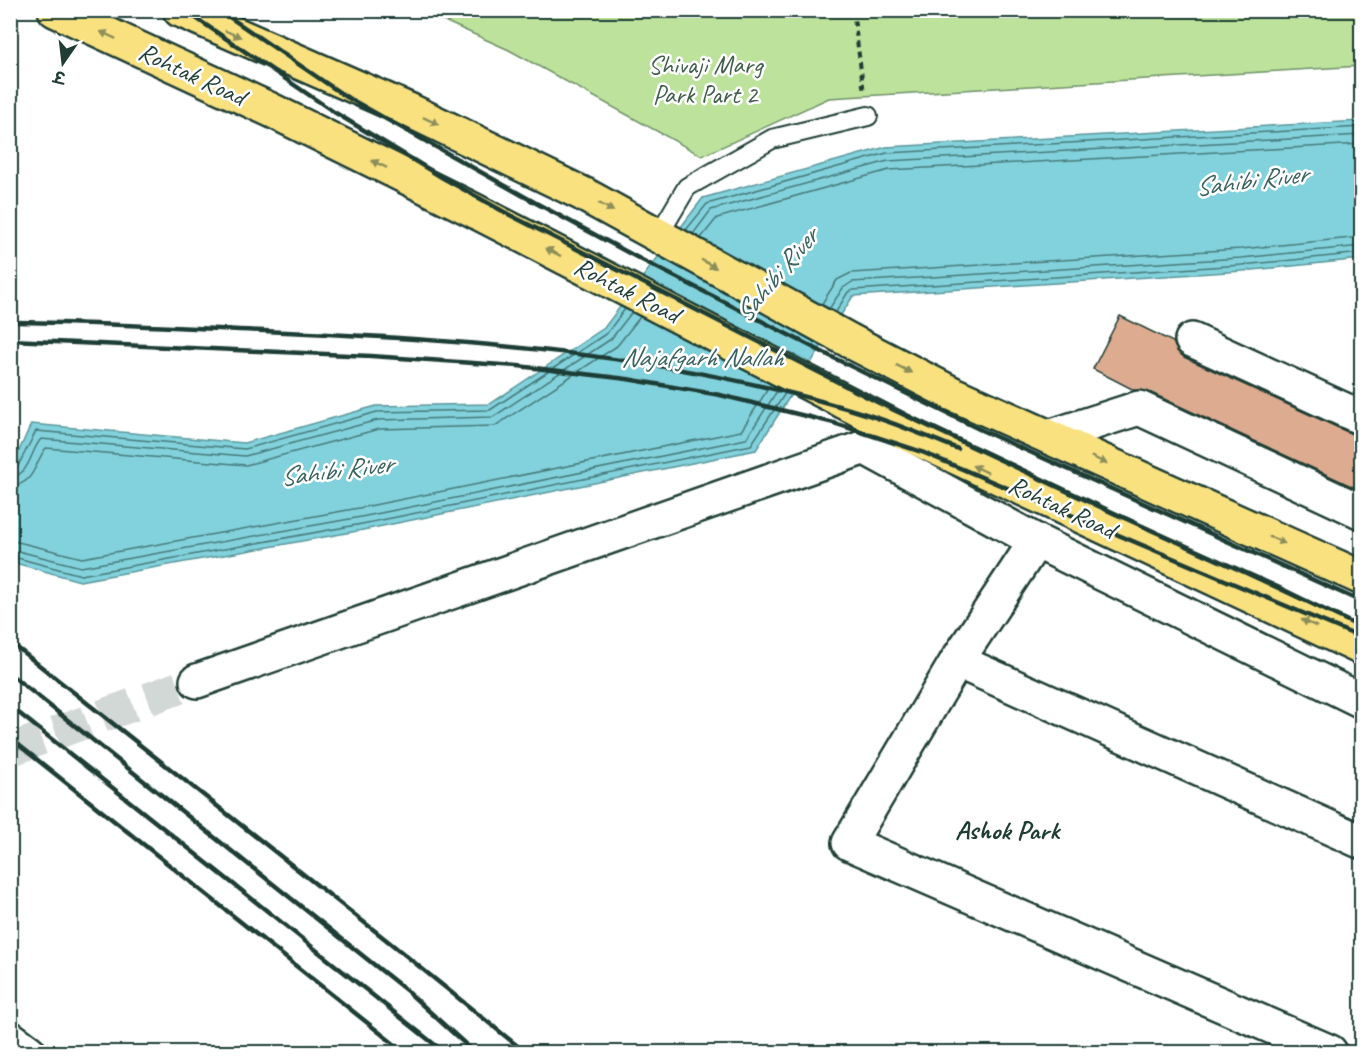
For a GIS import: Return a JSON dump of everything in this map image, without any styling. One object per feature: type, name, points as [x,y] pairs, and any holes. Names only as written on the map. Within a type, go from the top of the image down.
[{"type":"main road","name":"Rohtak Road","points":[[55,10],[271,110],[905,433],[1362,648]]},
{"type":"main road","name":"Rohtak Road","points":[[180,10],[411,111],[583,194],[852,342],[953,394],[1362,578]]},
{"type":"street","points":[[1192,340],[1362,418]]},
{"type":"street","points":[[1049,437],[1139,408],[1362,512]]},
{"type":"street","points":[[197,681],[905,433]]},
{"type":"street","points":[[864,447],[1036,541],[1362,701]]},
{"type":"street","points":[[1036,541],[957,660],[849,843],[1330,1053]]},
{"type":"street","points":[[957,660],[1362,842]]},
{"type":"street","points":[[10,1038],[29,1053]]},
{"type":"lane","points":[[658,236],[687,187],[772,139],[868,116]]},
{"type":"path","points":[[853,10],[868,116]]},
{"type":"green space","name":"Shivaji Marg Park Part 2","points":[[422,11],[1361,11],[1361,66],[829,98],[702,156],[509,50]]},
{"type":"water","points":[[1361,121],[1361,259],[1243,271],[853,296],[756,450],[363,530],[80,581],[11,562],[11,469],[31,424],[244,443],[376,406],[490,404],[604,328],[703,198],[886,147]]},
{"type":"building","points":[[1120,316],[1173,342],[1177,351],[1184,357],[1354,435],[1362,436],[1362,491],[1147,391],[1134,390],[1093,369]]},
{"type":"tunnel","points":[[10,750],[197,681]]},
{"type":"railway","points":[[184,10],[334,112],[443,178],[508,214],[881,404],[1362,628]]},
{"type":"railway","points":[[219,10],[345,96],[640,259],[981,430],[1362,602]]},
{"type":"railway","points":[[10,322],[355,335],[563,352],[700,373],[768,388],[866,414],[958,449]]},
{"type":"railway","points":[[10,340],[371,356],[518,366],[627,379],[720,395],[834,423],[922,452],[1362,638]]},
{"type":"railway","points":[[10,642],[525,1052]]},
{"type":"railway","points":[[10,674],[407,991],[474,1052]]},
{"type":"railway","points":[[10,706],[444,1052]]},
{"type":"railway","points":[[10,738],[404,1052]]},
{"type":"district","name":"Ashok Park","points":[[1007,830]]},
{"type":"water label","name":"Sahibi River","points":[[1251,180]]},
{"type":"water label","name":"Sahibi River","points":[[776,275]]},
{"type":"water label","name":"Najafgarh Nallah","points":[[702,357]]},
{"type":"water label","name":"Sahibi River","points":[[336,470]]}]
